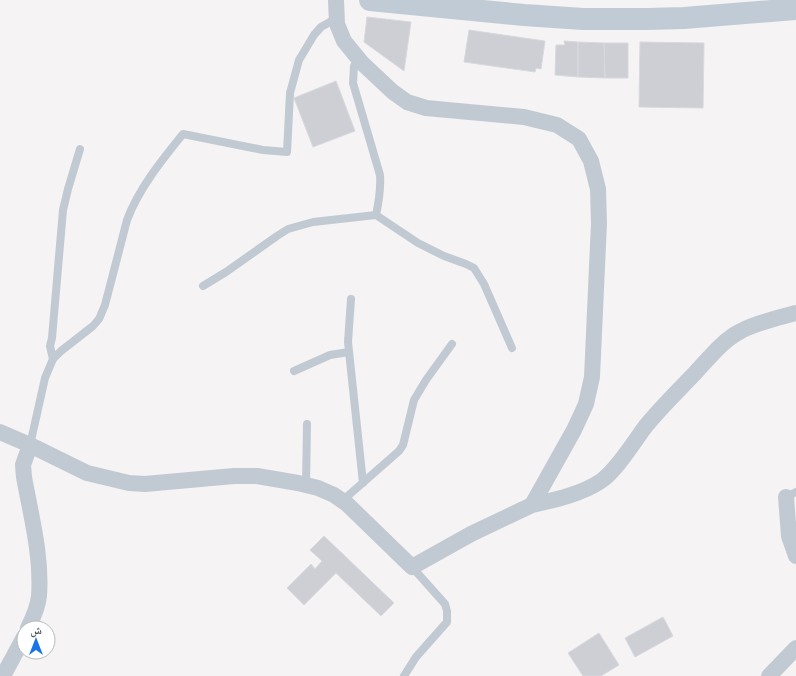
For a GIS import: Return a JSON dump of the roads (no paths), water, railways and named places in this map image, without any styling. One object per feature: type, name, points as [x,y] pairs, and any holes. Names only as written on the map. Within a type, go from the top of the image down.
[{"type":"main road","points":[[370,0],[554,18],[590,20],[684,18],[796,9]]},
{"type":"street","points":[[336,0],[338,24],[344,41],[362,63],[393,92],[408,102],[426,108],[524,117],[557,125],[579,139],[591,160],[598,189],[599,223],[592,377],[586,404],[574,430],[532,505]]},
{"type":"street","points":[[0,432],[87,473],[129,483],[145,484],[234,476],[257,476],[318,488],[334,495],[342,501],[412,567],[471,534],[532,505],[566,497],[601,481],[612,471],[654,415],[716,350],[741,331],[796,313]]},
{"type":"street","points":[[30,445],[23,465],[39,561],[39,597],[32,620]]},
{"type":"street","points":[[791,495],[789,536],[796,556]]},
{"type":"street","points":[[769,676],[796,648]]},
{"type":"street","points":[[2,676],[16,651]]},
{"type":"lane","points":[[30,445],[45,378],[53,359],[93,326],[99,319],[105,305],[130,212],[155,168],[183,134],[263,150],[287,152],[288,106],[292,84],[299,60],[314,35],[321,27],[337,18]]},
{"type":"lane","points":[[362,63],[354,66],[353,83],[380,175],[380,193],[376,215]]},
{"type":"lane","points":[[53,359],[50,346],[52,338],[62,210],[80,149]]},
{"type":"lane","points":[[203,286],[226,272],[276,236],[288,230],[313,222],[376,215],[418,243],[444,256],[474,268],[484,284],[512,348]]},
{"type":"lane","points":[[351,299],[348,342],[363,483]]},
{"type":"lane","points":[[342,501],[404,445],[414,400],[426,380],[452,344]]},
{"type":"lane","points":[[294,371],[330,355],[349,352]]},
{"type":"lane","points":[[306,485],[307,424]]},
{"type":"lane","points":[[404,676],[416,657],[447,622],[447,611],[445,604],[412,567]]}]
